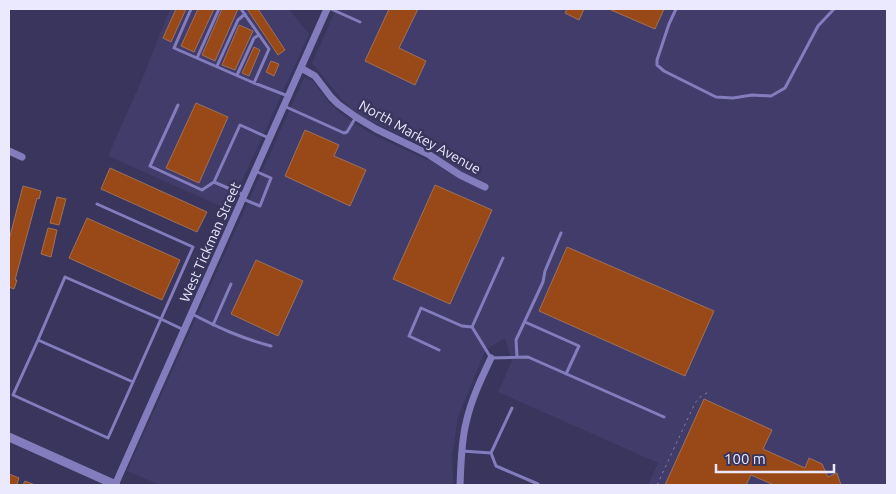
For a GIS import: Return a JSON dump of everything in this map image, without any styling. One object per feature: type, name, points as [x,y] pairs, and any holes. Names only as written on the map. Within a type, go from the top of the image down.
[{"type":"street","name":"West Tickman Street","points":[[116,485],[327,9]]},
{"type":"street","name":"North Markey Avenue","points":[[301,68],[315,76],[331,97],[356,117],[376,129],[428,154],[460,175],[485,187]]},
{"type":"street","points":[[9,151],[22,157]]},
{"type":"street","points":[[460,485],[462,451],[469,409],[490,358]]},
{"type":"street","points":[[9,436],[116,485]]},
{"type":"lane","points":[[191,9],[174,48],[288,96]]},
{"type":"lane","points":[[197,58],[219,9]]},
{"type":"lane","points":[[241,9],[269,49],[254,83]]},
{"type":"lane","points":[[331,9],[360,22]]},
{"type":"lane","points":[[676,9],[656,60],[657,65],[664,71],[716,97],[733,98],[752,95],[771,96],[785,88],[818,26],[834,9]]},
{"type":"lane","points":[[217,66],[238,20],[245,14]]},
{"type":"lane","points":[[237,75],[254,38],[259,35]]},
{"type":"lane","points":[[178,105],[150,166],[202,190],[214,182],[240,125],[269,138]]},
{"type":"lane","points":[[284,106],[344,133],[356,117]]},
{"type":"lane","points":[[214,182],[260,206],[271,178],[254,171]]},
{"type":"lane","points":[[98,204],[193,247],[161,319],[133,382],[108,438],[13,395],[65,277],[161,319],[184,330]]},
{"type":"lane","points":[[517,357],[516,340],[543,282],[545,271],[561,233]]},
{"type":"lane","points":[[472,327],[503,258]]},
{"type":"lane","points":[[213,325],[231,284]]},
{"type":"lane","points":[[439,350],[409,336],[421,308],[462,326],[472,327]]},
{"type":"lane","points":[[191,314],[230,333],[271,346]]},
{"type":"lane","points":[[525,322],[579,346],[566,374]]},
{"type":"lane","points":[[472,327],[490,358],[528,357],[664,417]]},
{"type":"lane","points":[[38,340],[133,382]]},
{"type":"lane","points":[[512,408],[491,453],[496,466],[538,484]]},
{"type":"lane","points":[[462,451],[491,453]]},
{"type":"path","points":[[657,485],[695,403],[700,397],[710,391]]},
{"type":"shaded area","points":[[170,9],[289,9],[309,34],[229,210],[108,156],[143,77]]},
{"type":"shaded area","points":[[336,9],[887,9],[887,485],[648,485],[658,463],[498,392],[512,361],[505,338],[486,349],[458,417],[452,456],[453,485],[160,485],[127,471],[304,78],[313,81],[330,104],[348,119],[370,133],[427,160],[433,151],[359,115],[343,101],[312,63]]},
{"type":"building","points":[[176,9],[186,9],[171,42],[163,38]]},
{"type":"building","points":[[198,9],[214,9],[194,52],[181,46]]},
{"type":"building","points":[[222,9],[238,9],[215,61],[202,55]]},
{"type":"building","points":[[247,9],[258,9],[285,50],[278,55]]},
{"type":"building","points":[[389,9],[418,9],[399,48],[426,61],[415,85],[365,61]]},
{"type":"building","points":[[567,9],[584,9],[579,20],[565,13]]},
{"type":"building","points":[[612,9],[664,9],[655,29]]},
{"type":"building","points":[[239,25],[253,31],[235,70],[222,65]]},
{"type":"building","points":[[254,47],[260,50],[249,76],[242,73]]},
{"type":"building","points":[[271,61],[279,64],[274,76],[266,72]]},
{"type":"building","points":[[196,103],[228,117],[199,183],[166,168]]},
{"type":"building","points":[[305,130],[339,145],[334,156],[366,170],[350,206],[285,176]]},
{"type":"building","points":[[110,168],[207,212],[197,232],[101,189]]},
{"type":"building","points":[[435,185],[492,210],[450,304],[393,279]]},
{"type":"building","points":[[23,186],[41,191],[39,199],[37,198],[14,289],[9,287],[9,240]]},
{"type":"building","points":[[57,197],[66,199],[59,225],[50,223]]},
{"type":"building","points":[[87,218],[180,260],[162,300],[69,258]]},
{"type":"building","points":[[48,228],[57,230],[51,257],[41,254]]},
{"type":"building","points":[[567,247],[714,311],[685,376],[539,311]]},
{"type":"building","points":[[256,260],[303,281],[278,336],[231,314]]},
{"type":"building","points":[[704,399],[772,430],[763,449],[805,468],[809,458],[822,464],[828,477],[837,473],[841,485],[774,485],[751,475],[746,485],[665,485]]},
{"type":"building","points":[[9,474],[19,478],[17,484],[21,485],[9,485]]},
{"type":"building","points":[[25,481],[35,485],[23,485]]}]
